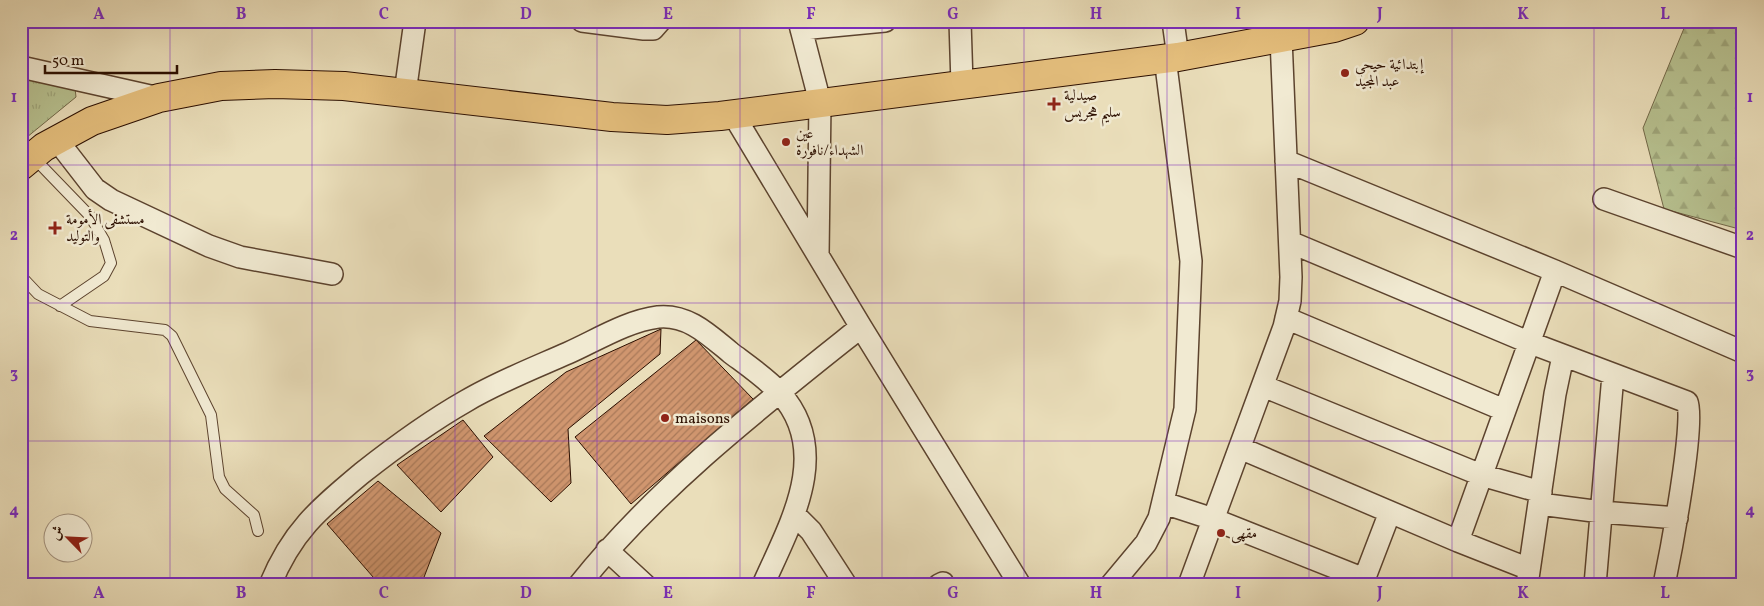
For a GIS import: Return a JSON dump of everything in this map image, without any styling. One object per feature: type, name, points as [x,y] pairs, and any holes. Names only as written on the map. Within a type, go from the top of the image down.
[{"type":"main road","points":[[26,161],[57,140],[92,121],[159,98],[221,86],[275,84],[344,86],[612,117],[667,120],[733,114],[1172,58],[1334,28],[1355,21]]},
{"type":"street","points":[[405,93],[415,21]]},
{"type":"street","points":[[582,21],[653,29],[660,21]]},
{"type":"street","points":[[818,255],[820,102],[800,25],[885,21]]},
{"type":"street","points":[[960,21],[962,84]]},
{"type":"street","points":[[1111,585],[1146,543],[1164,503],[1185,409],[1191,261],[1172,58],[1173,21]]},
{"type":"street","points":[[1189,585],[1263,386],[1290,301],[1290,242],[1281,38]]},
{"type":"street","points":[[21,67],[159,98]]},
{"type":"street","points":[[733,114],[861,327],[1020,585]]},
{"type":"street","points":[[57,140],[95,189],[111,200],[209,246],[240,257],[332,274]]},
{"type":"street","points":[[1286,161],[1555,271],[1743,352]]},
{"type":"street","points":[[1604,199],[1743,248]]},
{"type":"street","points":[[1290,242],[1528,342],[1687,402],[1687,434],[1677,518],[1664,585]]},
{"type":"street","points":[[1458,541],[1555,271]]},
{"type":"street","points":[[270,585],[290,543],[319,508],[417,431],[467,400],[638,321],[675,317],[692,322],[779,392],[793,412],[803,438],[806,462],[794,514],[764,585]]},
{"type":"street","points":[[1286,318],[1504,410]]},
{"type":"street","points":[[579,585],[607,550],[663,494],[779,392],[861,327]]},
{"type":"street","points":[[1240,448],[1458,541],[1528,577],[1563,356]]},
{"type":"street","points":[[1595,585],[1613,375]]},
{"type":"street","points":[[1263,386],[1541,498],[1601,512],[1677,518]]},
{"type":"street","points":[[1164,503],[1213,519],[1363,582],[1390,512]]},
{"type":"street","points":[[794,514],[811,531],[846,585]]},
{"type":"street","points":[[607,550],[645,585]]},
{"type":"lane","points":[[26,161],[90,216],[104,240],[111,262],[104,276],[60,306]]},
{"type":"lane","points":[[21,276],[38,294],[90,320],[165,330],[172,336],[210,415],[219,477],[225,489],[236,496],[254,515],[258,531]]},
{"type":"green space","points":[[1687,21],[1743,21],[1743,230],[1664,209],[1643,128]]},
{"type":"green space","points":[[21,77],[75,88],[76,97],[21,142]]},
{"type":"building","points":[[661,329],[660,354],[568,429],[571,483],[551,502],[484,436],[566,372]]},
{"type":"building","name":"maisons","points":[[696,340],[753,399],[631,504],[575,437]]},
{"type":"building","points":[[463,420],[493,457],[441,512],[397,465]]},
{"type":"building","points":[[378,481],[441,533],[421,585],[380,585],[327,524]]},
{"type":"place","name":"إبتدائية حيحي عبد المجيد","points":[[1345,73]]},
{"type":"place","name":"صيدلية سليم هجريس","points":[[1054,104]]},
{"type":"place","name":"عين الشهداء/نافورة","points":[[786,142]]},
{"type":"place","name":"مستشفى الأمومة والتوليد","points":[[55,228]]},
{"type":"place","name":"maisons","points":[[665,418]]},
{"type":"place","name":"مقهى","points":[[1221,533]]}]
